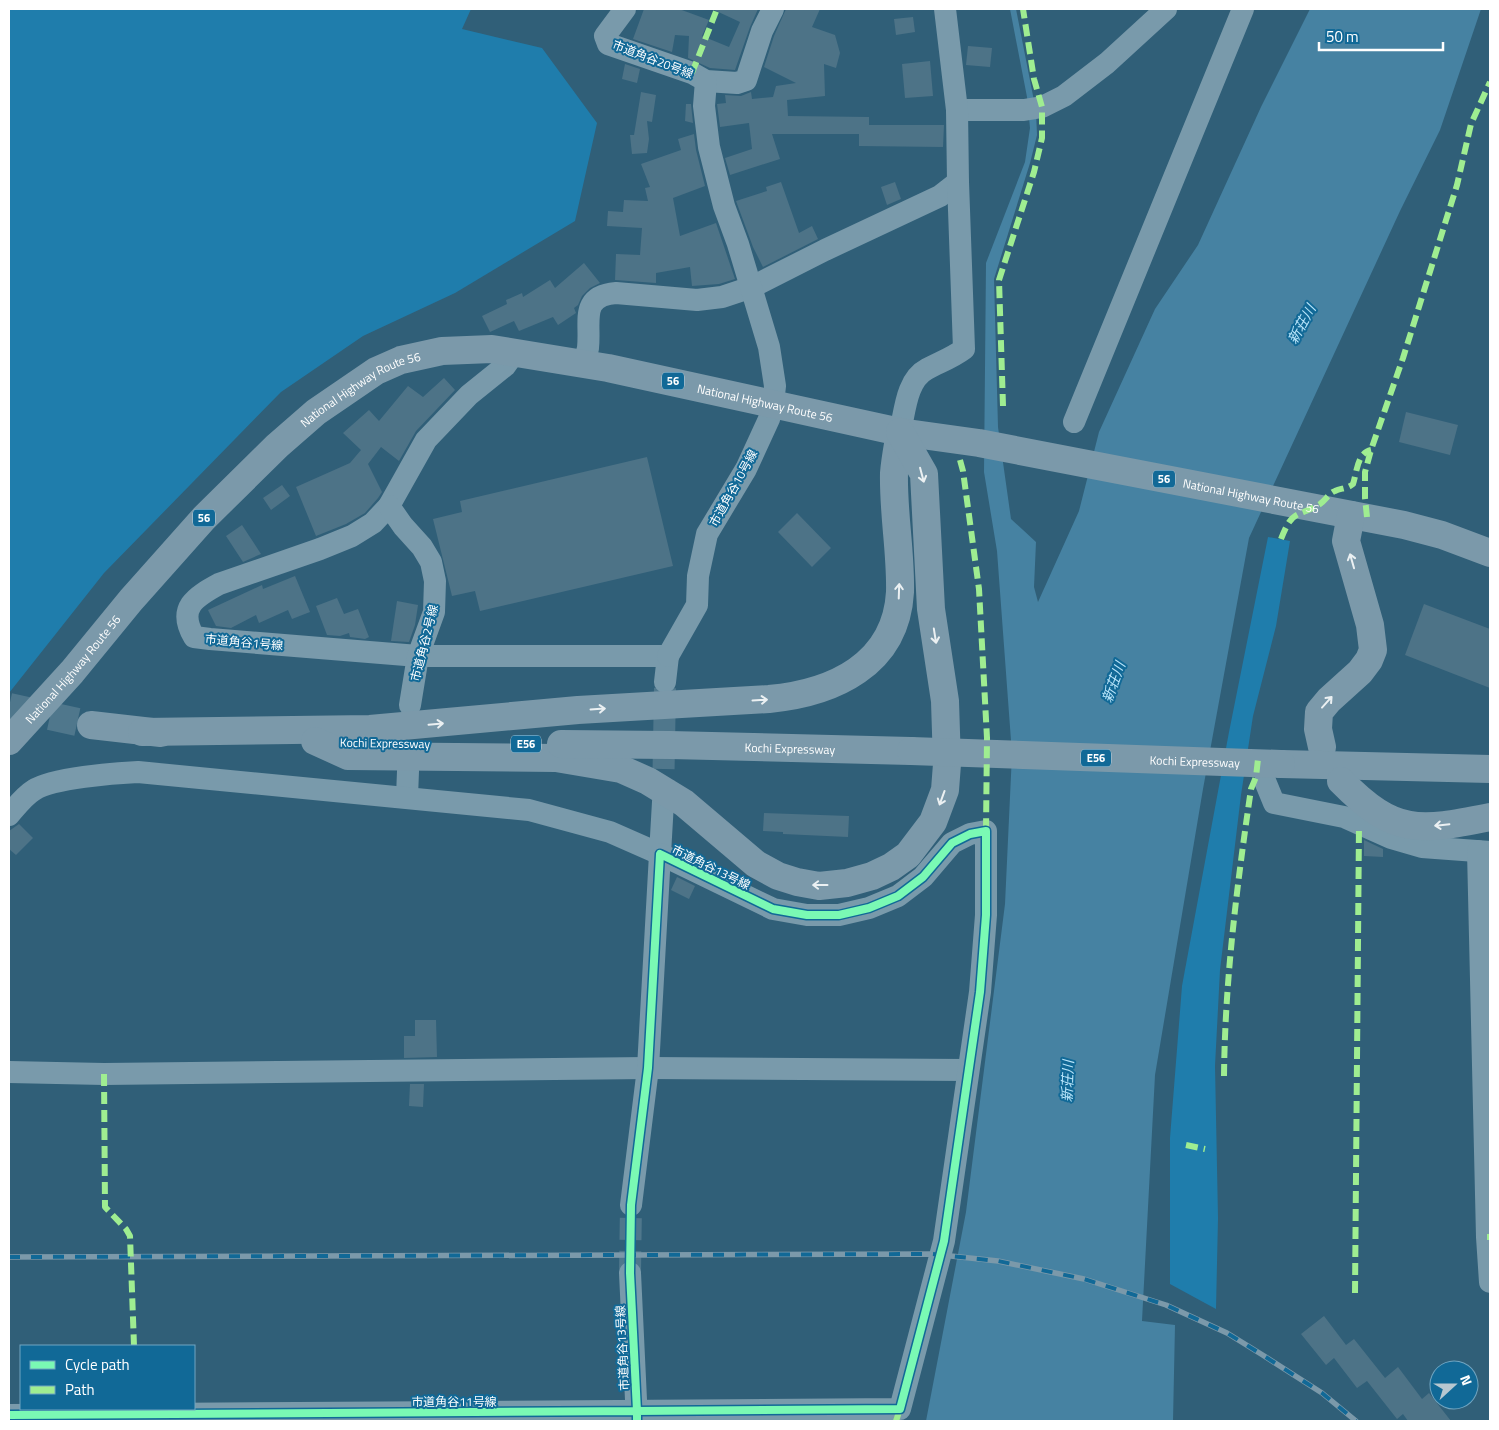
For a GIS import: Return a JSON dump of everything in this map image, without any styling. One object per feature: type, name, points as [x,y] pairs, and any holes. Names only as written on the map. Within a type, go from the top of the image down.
[{"type":"highway","name":"National Highway Route 56","points":[[9,741],[72,672],[131,600],[204,518],[277,446],[316,412],[369,375],[401,360],[442,351],[492,349],[584,364],[773,403],[900,432],[979,443],[1404,525],[1432,532],[1490,552]]},
{"type":"highway","points":[[142,732],[370,729],[578,710],[776,698],[814,692],[854,674],[871,660],[883,646],[891,631],[900,592],[894,473],[900,432]]},
{"type":"highway","points":[[315,741],[348,756],[556,758],[621,769],[684,803],[756,864],[778,876],[819,886],[847,883],[872,876],[891,867],[908,855],[933,822],[945,790],[947,764],[945,701],[931,609],[924,474],[900,432]]},
{"type":"highway","points":[[1322,748],[1318,729],[1319,712],[1329,700],[1360,672],[1369,660],[1373,650],[1370,625],[1346,541],[1350,514]]},
{"type":"highway","name":"Kochi Expressway","points":[[90,725],[142,732],[315,741],[448,744],[670,745],[911,752],[1273,773],[1490,768]]},
{"type":"highway","points":[[1341,781],[1361,802],[1380,815],[1395,822],[1412,826],[1439,826],[1490,817]]},
{"type":"street","name":"市道角谷20号線","points":[[625,9],[606,36],[608,44],[684,70],[706,81]]},
{"type":"street","points":[[706,81],[737,83],[746,80],[762,31],[773,9]]},
{"type":"street","points":[[900,432],[915,380],[926,370],[951,358],[964,349],[957,110],[945,9]]},
{"type":"street","points":[[957,110],[1024,110],[1042,107],[1064,96],[1107,63],[1166,9]]},
{"type":"street","points":[[1074,422],[1243,9]]},
{"type":"street","name":"市道角谷10号線","points":[[668,656],[697,605],[698,576],[707,534],[746,469],[769,419],[775,386],[768,347],[752,288],[724,206],[709,147],[704,106],[706,81]]},
{"type":"street","points":[[584,364],[588,348],[588,311],[591,304],[597,298],[606,294],[616,293],[697,300],[722,297],[752,288],[825,250],[940,196],[958,182]]},
{"type":"street","name":"市道角谷1号線","points":[[515,352],[505,366],[468,395],[426,440],[389,506],[373,523],[352,536],[219,584],[193,600],[189,610],[188,626],[194,637],[210,640],[418,656],[668,656]]},
{"type":"street","name":"市道角谷2号線","points":[[389,506],[403,526],[422,547],[431,562],[435,581],[434,612],[418,656],[410,705]]},
{"type":"street","points":[[665,682],[668,656]]},
{"type":"street","points":[[407,797],[408,771]]},
{"type":"street","points":[[9,815],[34,789],[45,785],[102,774],[138,772],[529,810],[610,832],[660,854],[663,802]]},
{"type":"street","points":[[1273,773],[1274,803],[1344,818],[1391,838],[1422,847],[1484,852],[1487,1237],[1490,1282]]},
{"type":"street","name":"市道角谷13号線","points":[[631,1206],[648,1068],[660,854],[773,910],[839,915],[868,908],[898,896],[923,877],[952,843],[970,834],[986,831],[984,934],[980,992],[968,1070]]},
{"type":"street","points":[[9,1072],[104,1074],[648,1068],[968,1070]]},
{"type":"street","name":"市道角谷11号線","points":[[9,1415],[136,1418],[637,1416],[900,1409],[944,1240],[968,1070]]},
{"type":"street","name":"市道角谷13号線","points":[[630,1273],[637,1416]]},
{"type":"shaded area","points":[[9,9],[471,9],[462,29],[542,48],[597,123],[575,221],[455,293],[363,336],[281,392],[104,573],[9,693]]},
{"type":"shaded area","points":[[1268,537],[1290,541],[1276,626],[1253,716],[1241,795],[1220,970],[1215,1066],[1218,1218],[1216,1309],[1170,1284],[1170,1138],[1182,986],[1229,732]]},
{"type":"water","name":"新荘川","points":[[1010,9],[1016,9],[1036,111],[1037,135],[994,279],[998,427],[1011,519],[1036,542],[1034,587],[1038,602],[1079,511],[1099,432],[1155,309],[1198,245],[1261,107],[1310,9],[1481,9],[1440,130],[1400,211],[1249,538],[1203,789],[1155,1075],[1142,1321],[1175,1325],[1173,1421],[926,1421],[966,1212],[1005,904],[1012,754],[997,551],[984,472],[986,263],[1025,162],[1030,128],[1027,97]]},
{"type":"building","points":[[644,9],[679,9],[709,20],[702,36],[729,47],[740,22],[712,9],[758,9],[735,70],[710,68],[688,58],[689,36],[675,35],[672,52],[633,39]]},
{"type":"building","points":[[786,9],[820,9],[812,27],[835,35],[840,53],[836,68],[824,64],[825,96],[787,100],[788,116],[869,117],[869,125],[944,125],[943,147],[859,146],[859,134],[772,134],[780,159],[730,175],[725,158],[752,149],[749,123],[720,127],[717,104],[726,103],[725,95],[741,96],[751,92],[752,99],[773,97],[776,86],[796,83],[764,67],[774,36]]},
{"type":"building","points":[[913,17],[915,32],[896,35],[894,19]]},
{"type":"building","points":[[968,46],[992,48],[990,67],[966,65]]},
{"type":"building","points":[[930,61],[933,96],[905,98],[902,64]]},
{"type":"building","points":[[625,64],[640,69],[637,83],[622,79]]},
{"type":"building","points":[[641,92],[656,95],[652,122],[647,121],[649,139],[647,153],[632,154],[630,135],[634,135]]},
{"type":"building","points":[[686,104],[691,104],[693,123],[685,121]]},
{"type":"building","points":[[694,134],[705,186],[673,198],[680,236],[716,223],[735,279],[719,284],[692,286],[690,267],[656,273],[656,283],[615,280],[616,254],[640,255],[642,228],[607,226],[608,211],[623,212],[624,200],[648,201],[645,188],[650,187],[641,164],[681,150],[678,139]]},
{"type":"building","points":[[781,182],[799,233],[812,226],[818,239],[763,267],[753,247],[736,201],[767,191],[766,187]]},
{"type":"building","points":[[895,182],[901,199],[887,205],[881,187]]},
{"type":"building","points":[[584,263],[600,283],[590,288],[582,296],[578,305],[574,308],[576,313],[558,325],[553,317],[519,331],[514,321],[490,332],[482,316],[507,304],[506,300],[522,293],[523,297],[550,280],[555,288]]},
{"type":"building","points":[[444,378],[455,390],[416,431],[399,461],[381,447],[368,464],[382,492],[378,498],[365,513],[346,524],[316,536],[296,487],[350,463],[361,450],[343,433],[369,410],[379,421],[408,386],[423,397]]},
{"type":"building","points":[[1406,412],[1458,425],[1450,455],[1399,442]]},
{"type":"building","points":[[647,457],[673,566],[480,611],[475,591],[452,596],[433,519],[462,512],[460,501]]},
{"type":"building","points":[[282,485],[290,496],[271,510],[263,498]]},
{"type":"building","points":[[797,513],[831,548],[812,567],[778,532]]},
{"type":"building","points":[[242,525],[261,554],[243,562],[226,536]]},
{"type":"building","points":[[295,576],[310,612],[292,619],[288,610],[259,623],[256,615],[231,628],[216,626],[208,610],[262,585],[263,589]]},
{"type":"building","points":[[337,598],[344,614],[358,609],[369,637],[365,639],[350,637],[349,633],[340,636],[327,635],[316,606]]},
{"type":"building","points":[[397,601],[418,605],[415,625],[409,642],[391,641]]},
{"type":"building","points":[[1424,604],[1490,629],[1490,688],[1405,655]]},
{"type":"building","points":[[764,813],[849,816],[848,837],[783,834],[783,832],[763,831]]},
{"type":"building","points":[[19,824],[33,838],[16,855],[9,849],[9,831]]},
{"type":"building","points":[[1364,840],[1383,849],[1383,857],[1364,856]]},
{"type":"building","points":[[677,877],[695,886],[689,899],[671,890]]},
{"type":"building","points":[[415,1020],[436,1020],[437,1057],[404,1058],[404,1036],[415,1036]]},
{"type":"building","points":[[410,1084],[424,1084],[423,1107],[409,1106]]},
{"type":"building","points":[[1324,1316],[1346,1345],[1354,1339],[1385,1378],[1398,1367],[1422,1399],[1429,1393],[1429,1410],[1442,1410],[1451,1421],[1408,1421],[1403,1414],[1397,1419],[1367,1381],[1357,1388],[1334,1358],[1326,1365],[1301,1334]]},
{"type":"tunnel","points":[[663,802],[665,688]]},
{"type":"tunnel","points":[[9,707],[91,725]]},
{"type":"tunnel","points":[[630,1273],[631,1205]]},
{"type":"railway","points":[[9,1257],[932,1254],[998,1261],[1084,1279],[1166,1305],[1227,1333],[1322,1393],[1356,1421]]},
{"type":"marked path","points":[[692,73],[717,9]]},
{"type":"marked path","points":[[1003,406],[999,280],[1034,172],[1042,138],[1042,107],[1034,79],[1023,9]]},
{"type":"marked path","points":[[1367,517],[1365,472],[1371,450],[1403,358],[1457,185],[1471,124],[1490,82]]},
{"type":"marked path","points":[[1281,539],[1289,522],[1296,515],[1320,504],[1333,492],[1353,484],[1360,459],[1366,452],[1371,450]]},
{"type":"marked path","points":[[960,460],[979,589],[987,738],[986,831]]},
{"type":"marked path","points":[[1224,1076],[1233,932],[1251,789],[1256,777],[1258,759]]},
{"type":"marked path","points":[[1355,1293],[1359,825]]},
{"type":"marked path","points":[[104,1074],[105,1207],[126,1229],[130,1236],[134,1345]]},
{"type":"marked path","points":[[1186,1145],[1205,1149]]},
{"type":"marked path","points":[[896,1421],[900,1409]]},
{"type":"cycle path","points":[[9,1415],[566,1412],[677,1411],[900,1409],[944,1241],[980,992],[986,915],[986,831],[970,834],[952,843],[923,877],[898,896],[869,908],[839,915],[807,915],[773,909],[660,854],[648,1068],[631,1205],[630,1273],[637,1411],[637,1421]]}]
